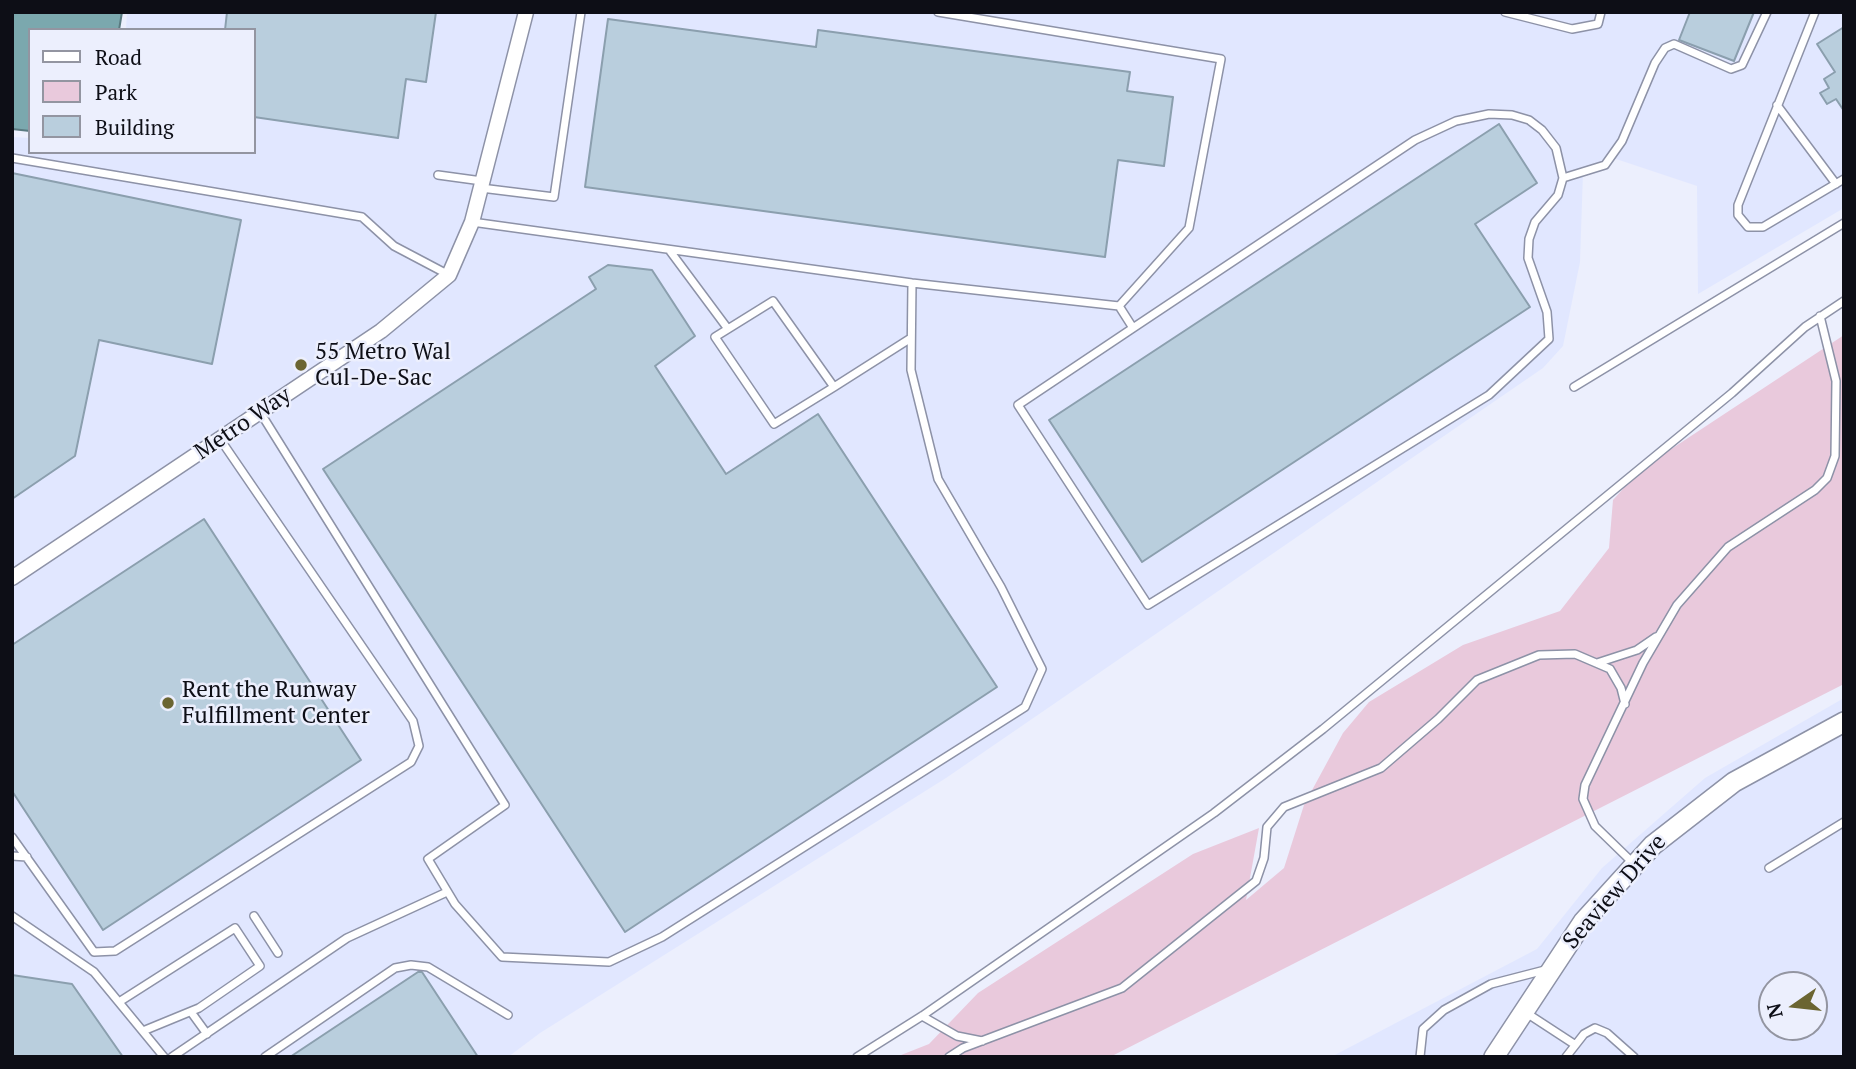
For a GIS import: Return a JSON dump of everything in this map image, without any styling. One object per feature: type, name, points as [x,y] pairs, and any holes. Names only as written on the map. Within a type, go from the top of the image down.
[{"type":"main road","name":"Seaview Drive","points":[[1494,1057],[1549,970],[1592,912],[1634,864],[1712,797],[1755,769],[1844,722]]},
{"type":"street","name":"Metro Way","points":[[12,578],[381,331],[449,275],[472,222],[526,12]]},
{"type":"lane","points":[[438,175],[554,197],[581,12]]},
{"type":"lane","points":[[938,12],[1221,59],[1189,228],[1119,306]]},
{"type":"lane","points":[[1505,12],[1572,29],[1598,24],[1601,12]]},
{"type":"lane","points":[[1563,178],[1605,165],[1622,141],[1655,63],[1665,48],[1674,44],[1731,69],[1742,65],[1767,12]]},
{"type":"lane","points":[[1815,12],[1738,205],[1740,220],[1748,227],[1763,227],[1844,179]]},
{"type":"lane","points":[[1777,105],[1836,184]]},
{"type":"lane","points":[[1489,114],[1512,115],[1529,120],[1542,130],[1556,148],[1563,178],[1558,195],[1535,222],[1529,239],[1528,258],[1546,312],[1549,339],[1489,395],[1148,605],[1018,405],[1133,328],[1415,140],[1457,121],[1489,114]]},
{"type":"lane","points":[[12,158],[362,217],[394,246],[449,275]]},
{"type":"lane","points":[[472,222],[912,283],[1119,306]]},
{"type":"lane","points":[[1574,387],[1844,223]]},
{"type":"lane","points":[[670,251],[728,329]]},
{"type":"lane","points":[[260,412],[505,805],[428,859],[447,892],[502,957],[609,962],[662,937],[1025,707],[1042,669],[1001,587],[938,479],[911,370],[912,283]]},
{"type":"lane","points":[[834,387],[773,301],[715,337],[774,424],[834,387],[912,338]]},
{"type":"lane","points":[[857,1057],[922,1016],[1214,813],[1323,729],[1722,402],[1820,316],[1844,301]]},
{"type":"lane","points":[[1119,306],[1133,328]]},
{"type":"lane","points":[[1634,864],[1595,826],[1583,799],[1592,766],[1677,605],[1728,547],[1815,490],[1827,478],[1835,456],[1836,381],[1820,316]]},
{"type":"lane","points":[[12,836],[94,952],[116,951],[411,762],[419,746],[413,721],[220,439]]},
{"type":"lane","points":[[1597,664],[1637,650],[1660,634]]},
{"type":"lane","points":[[949,1057],[983,1041],[1122,988],[1256,881],[1264,858],[1267,827],[1284,807],[1381,768],[1438,719],[1476,680],[1539,655],[1575,654],[1610,670],[1622,688],[1625,704]]},
{"type":"lane","points":[[1769,868],[1844,822]]},
{"type":"lane","points":[[12,856],[27,857]]},
{"type":"lane","points":[[172,1057],[347,938],[447,892]]},
{"type":"lane","points":[[12,916],[94,972],[164,1057]]},
{"type":"lane","points":[[254,916],[278,953]]},
{"type":"lane","points":[[119,1002],[235,928],[260,966],[191,1012],[143,1031]]},
{"type":"lane","points":[[265,1057],[395,968],[411,965],[428,967],[508,1015]]},
{"type":"lane","points":[[1420,1057],[1423,1029],[1444,1010],[1491,984],[1549,970]]},
{"type":"lane","points":[[1524,1011],[1574,1044]]},
{"type":"lane","points":[[191,1012],[207,1034]]},
{"type":"lane","points":[[922,1016],[957,1036],[983,1041]]},
{"type":"lane","points":[[1566,1057],[1574,1044],[1595,1028],[1607,1033],[1634,1057]]},
{"type":"shaded area","points":[[12,12],[122,12],[119,28],[28,28],[28,131],[12,129]]},
{"type":"shaded area","points":[[127,12],[1844,12],[1844,208],[1698,294],[1697,186],[1613,158],[1583,172],[1580,262],[1563,346],[1543,368],[946,778],[540,1033],[508,1057],[12,1057],[12,137],[28,138],[28,154],[256,154],[256,28],[126,28]]},
{"type":"shaded area","points":[[1844,698],[1844,1057],[1331,1057],[1537,949],[1602,868],[1705,778]]},
{"type":"green space","points":[[1844,335],[1844,684],[1110,1057],[896,1057],[929,1044],[978,993],[1193,854],[1259,828],[1246,900],[1284,868],[1304,805],[1343,733],[1369,702],[1463,645],[1560,611],[1609,548],[1613,500],[1641,469]]},
{"type":"building","points":[[227,12],[436,12],[426,82],[406,79],[398,138],[256,117],[256,28],[225,28]]},
{"type":"building","points":[[1690,12],[1754,12],[1734,61],[1679,40]]},
{"type":"building","points":[[608,19],[816,47],[818,30],[1130,72],[1127,91],[1173,97],[1164,166],[1118,160],[1105,257],[585,187]]},
{"type":"building","points":[[1844,27],[1844,111],[1836,99],[1827,104],[1820,93],[1829,88],[1824,79],[1835,72],[1817,44]]},
{"type":"building","points":[[1499,124],[1537,183],[1475,224],[1530,307],[1142,562],[1049,420]]},
{"type":"building","points":[[12,173],[241,220],[212,364],[99,340],[75,456],[12,499]]},
{"type":"building","points":[[608,265],[652,270],[695,336],[655,366],[726,474],[818,414],[997,687],[625,932],[323,469],[596,289],[589,277]]},
{"type":"building","name":"Rent the Runway Fulfillment Center","points":[[204,519],[361,760],[103,930],[12,791],[12,645]]},
{"type":"building","points":[[418,972],[422,972],[478,1057],[290,1057]]},
{"type":"building","points":[[12,975],[72,984],[123,1057],[12,1057]]},
{"type":"place","name":"55 Metro Wal Cul-De-Sac","points":[[301,365]]},
{"type":"place","name":"Rent the Runway Fulfillment Center","points":[[168,703]]}]
